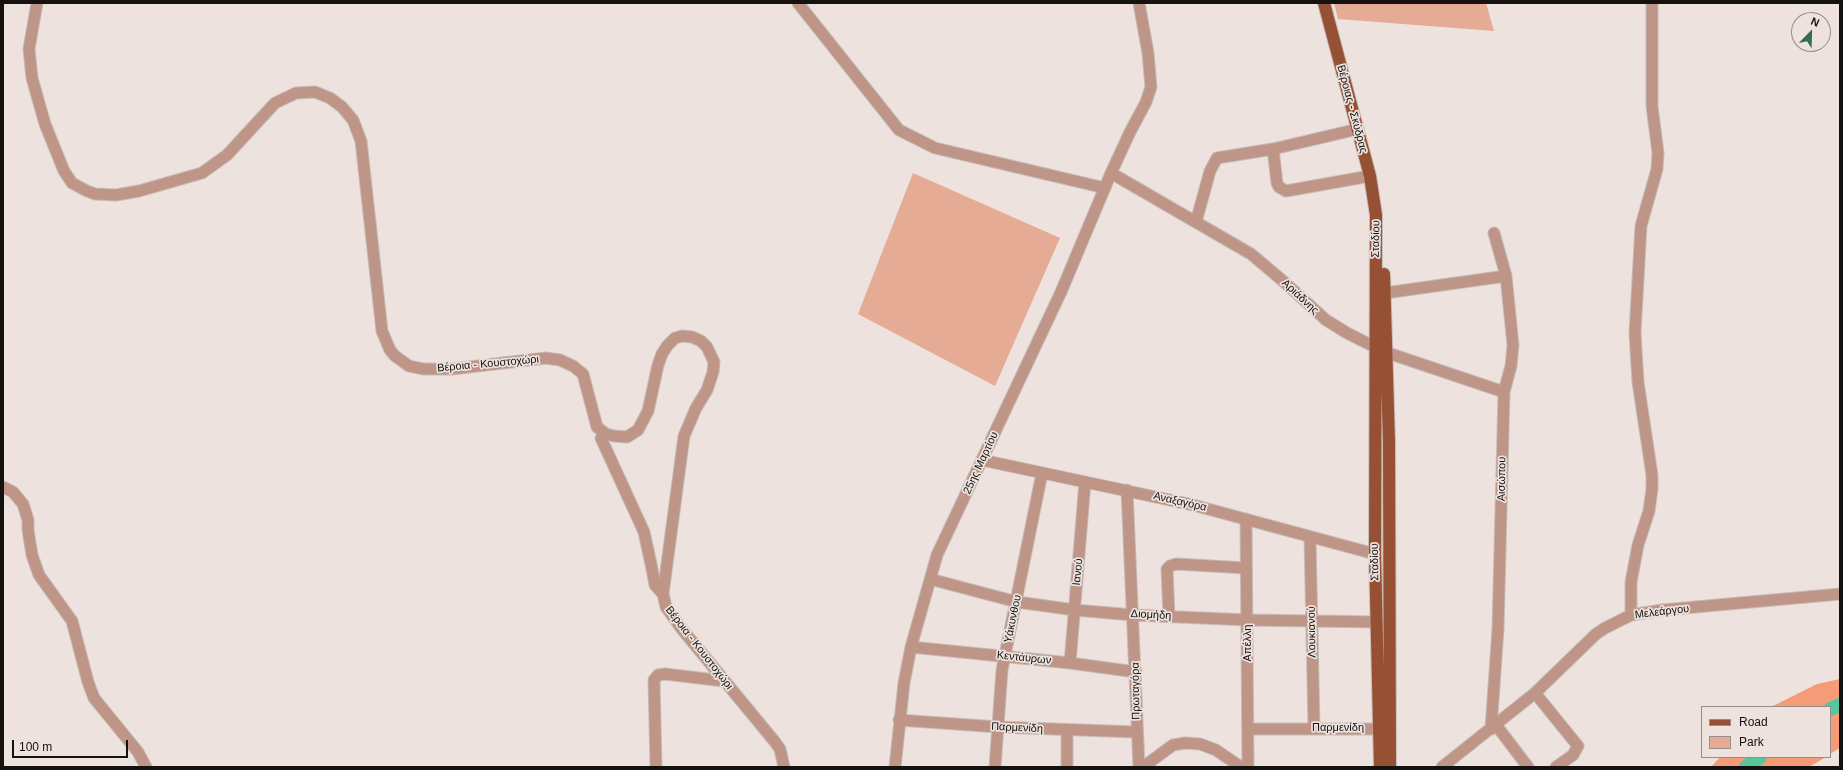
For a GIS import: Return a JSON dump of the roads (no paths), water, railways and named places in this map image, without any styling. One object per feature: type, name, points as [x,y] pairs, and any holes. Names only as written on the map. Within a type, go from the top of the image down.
[{"type":"main road","name":"Βέροιας - Σκύδρας","points":[[1324,3],[1370,176],[1376,215]]},
{"type":"main road","name":"Σταδίου","points":[[1376,215],[1381,226],[1385,293],[1380,349],[1375,554],[1380,767]]},
{"type":"main road","name":"Σταδίου","points":[[1376,215],[1377,326],[1389,442],[1390,767]]},
{"type":"street","name":"Βέροια - Κουστοχώρι","points":[[37,3],[29,49],[32,78],[54,148],[64,171],[72,183],[95,194],[116,195],[194,177],[211,168],[227,155],[267,109],[282,98],[296,93],[315,92],[330,98],[348,113],[357,129],[361,141],[382,331],[386,344],[395,356],[409,366],[423,369],[452,369],[546,358],[560,360],[581,371],[598,427],[606,434],[627,437],[638,430],[648,411],[662,354],[675,338],[692,337],[701,341],[707,347],[714,362],[713,372],[707,390],[696,408],[684,436],[663,594],[666,607],[672,615],[775,742],[780,750],[784,767]]},
{"type":"street","points":[[798,3],[899,130],[935,148],[1105,188]]},
{"type":"street","name":"25ης Μαρτίου","points":[[895,767],[899,720],[911,647],[938,555],[1061,292],[1111,174],[1130,132],[1146,102],[1151,87],[1148,53],[1139,3]]},
{"type":"street","points":[[1631,615],[1631,582],[1638,545],[1649,511],[1652,489],[1652,475],[1638,382],[1635,333],[1641,226],[1657,168],[1658,153],[1652,106],[1652,3]]},
{"type":"street","points":[[1196,222],[1210,171],[1216,159],[1224,156],[1273,149],[1358,129]]},
{"type":"street","points":[[1273,149],[1277,183],[1279,187],[1286,192],[1370,176]]},
{"type":"street","name":"Αριάδνης","points":[[1111,174],[1251,254],[1326,320],[1380,349],[1504,392]]},
{"type":"street","name":"Αισώπου","points":[[1493,727],[1498,629],[1504,392],[1511,366],[1513,345],[1506,276],[1494,233]]},
{"type":"street","points":[[1385,293],[1506,276]]},
{"type":"street","points":[[606,434],[601,438],[644,532],[654,585],[663,594]]},
{"type":"street","name":"Αναξαγόρα","points":[[982,460],[1127,490],[1246,519],[1375,554]]},
{"type":"street","name":"Υάκυνθου","points":[[995,767],[1000,685],[1042,473]]},
{"type":"street","name":"Ιανού","points":[[1070,663],[1085,482]]},
{"type":"street","points":[[3,487],[12,492],[23,504],[28,520],[32,555],[39,576],[72,621],[88,682],[94,698],[138,752],[146,767]]},
{"type":"street","name":"Πρωταγόρα","points":[[1127,490],[1136,672],[1136,732],[1139,767]]},
{"type":"street","name":"Απέλλη","points":[[1246,519],[1248,767]]},
{"type":"street","name":"Λουκιανού","points":[[1310,537],[1314,728]]},
{"type":"street","points":[[1169,616],[1167,569],[1170,566],[1176,564],[1246,568]]},
{"type":"street","name":"Διομήδη","points":[[930,579],[1017,602],[1075,610],[1133,615],[1248,620],[1377,622]]},
{"type":"street","name":"Μελεάργου","points":[[1442,767],[1454,763],[1493,727],[1535,693],[1596,634],[1631,615],[1662,610],[1840,594]]},
{"type":"street","name":"Κεντάυρων","points":[[911,647],[1070,663],[1136,672]]},
{"type":"street","points":[[656,767],[654,680],[658,675],[665,674],[724,681]]},
{"type":"street","points":[[1535,693],[1578,746],[1573,755],[1556,767]]},
{"type":"street","name":"Παρμενίδη","points":[[899,720],[998,727],[1136,732]]},
{"type":"street","points":[[1493,727],[1528,767]]},
{"type":"street","name":"Παρμενίδη","points":[[1248,729],[1379,729]]},
{"type":"street","points":[[1067,730],[1067,767]]},
{"type":"street","points":[[1143,767],[1174,745],[1185,743],[1200,744],[1216,750],[1241,767]]},
{"type":"waterway","points":[[1831,709],[1840,705]]},
{"type":"waterway","points":[[1746,767],[1759,758]]}]
